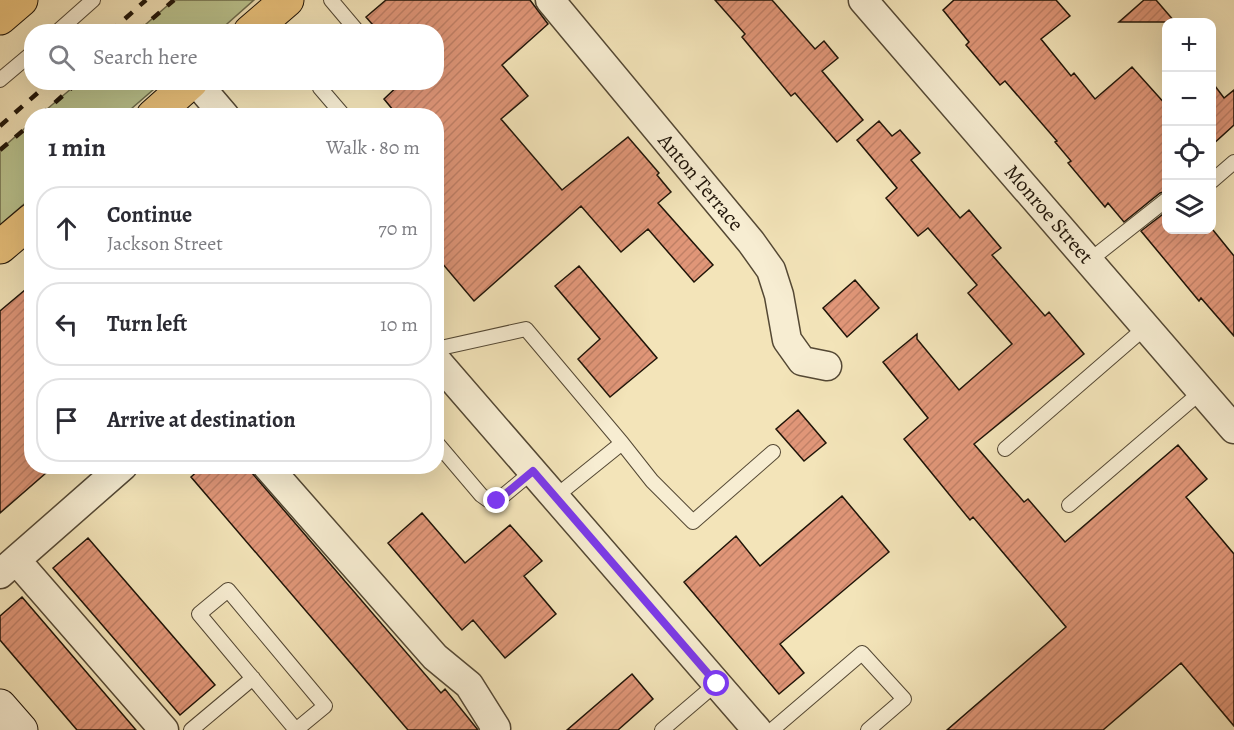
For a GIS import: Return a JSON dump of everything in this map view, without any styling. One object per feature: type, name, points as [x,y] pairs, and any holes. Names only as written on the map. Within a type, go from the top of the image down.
[{"type":"main road","points":[[0,18],[21,0]]},
{"type":"main road","points":[[259,24],[287,0]]},
{"type":"main road","points":[[162,108],[182,90]]},
{"type":"main road","points":[[0,247],[24,227]]},
{"type":"street","name":"Anton Terrace","points":[[550,0],[744,233],[771,270],[779,295],[787,340],[802,361],[827,366]]},
{"type":"street","name":"Monroe Street","points":[[863,0],[1234,429]]},
{"type":"street","points":[[203,90],[218,108]]},
{"type":"street","points":[[444,369],[757,730]]},
{"type":"street","points":[[114,474],[8,567],[161,727]]},
{"type":"street","points":[[274,474],[435,657],[469,685],[496,728],[494,730]]},
{"type":"lane","points":[[66,24],[93,0]]},
{"type":"lane","points":[[331,0],[351,24]]},
{"type":"lane","points":[[0,81],[24,60]]},
{"type":"lane","points":[[322,90],[337,108]]},
{"type":"lane","points":[[1213,180],[1234,162]]},
{"type":"lane","points":[[1090,261],[1162,204]]},
{"type":"lane","points":[[1005,449],[1146,326]]},
{"type":"lane","points":[[444,347],[526,329],[652,481],[693,522],[773,452]]},
{"type":"lane","points":[[1069,505],[1202,391]]},
{"type":"lane","points":[[555,497],[621,443]]},
{"type":"lane","points":[[444,451],[481,495],[488,500],[497,501],[533,471]]},
{"type":"lane","points":[[228,590],[325,706],[296,730],[253,678],[199,615],[228,590]]},
{"type":"lane","points":[[772,730],[862,653],[904,699],[868,730]]},
{"type":"lane","points":[[191,730],[253,678]]},
{"type":"lane","points":[[662,730],[717,684]]},
{"type":"green space","points":[[174,0],[254,0],[227,24],[146,24]]},
{"type":"green space","points":[[70,90],[153,90],[132,108],[48,108]]},
{"type":"green space","points":[[24,129],[24,204],[0,225],[0,150]]},
{"type":"building","points":[[386,0],[530,0],[548,24],[502,65],[528,96],[501,119],[562,190],[628,137],[659,173],[657,175],[671,192],[658,203],[713,265],[694,282],[648,229],[621,252],[581,206],[474,301],[444,265],[444,108],[391,108],[384,99],[394,90],[444,90],[444,24],[372,24],[366,17]]},
{"type":"building","points":[[715,0],[772,0],[815,49],[824,41],[838,58],[822,71],[863,120],[837,142],[795,93],[791,96],[742,37],[745,34]]},
{"type":"building","points":[[954,0],[1056,0],[1070,16],[1041,39],[1071,76],[1074,73],[1095,99],[1132,67],[1162,100],[1162,192],[1124,222],[1108,203],[1105,207],[1068,163],[1071,161],[1055,142],[1057,141],[1005,81],[1000,85],[966,45],[969,42],[943,10]]},
{"type":"building","points":[[1144,0],[1156,0],[1172,18],[1162,18],[1162,22],[1119,22]]},
{"type":"building","points":[[1216,87],[1224,98],[1234,90],[1234,125],[1216,141]]},
{"type":"building","points":[[879,121],[892,136],[900,130],[920,153],[911,160],[960,218],[969,210],[1001,248],[992,255],[1045,316],[1049,312],[1084,354],[974,444],[1024,502],[1028,499],[1065,542],[1178,445],[1207,479],[1186,497],[1234,554],[1234,726],[1181,663],[1103,730],[947,730],[1066,627],[973,517],[970,520],[904,439],[928,418],[883,362],[917,334],[917,339],[959,390],[1012,344],[968,293],[977,285],[928,228],[918,236],[886,198],[897,188],[857,140]]},
{"type":"building","points":[[1162,215],[1162,234],[1216,234],[1234,256],[1234,336],[1201,298],[1199,301],[1141,231]]},
{"type":"building","points":[[579,266],[657,358],[610,397],[578,359],[600,339],[555,286]]},
{"type":"building","points":[[855,280],[879,308],[847,337],[823,308]]},
{"type":"building","points":[[24,291],[24,474],[45,474],[0,513],[0,311]]},
{"type":"building","points":[[798,410],[826,443],[804,461],[776,429]]},
{"type":"building","points":[[194,474],[253,474],[441,693],[445,689],[478,730],[408,730],[191,477]]},
{"type":"building","points":[[842,496],[889,552],[780,644],[804,673],[779,694],[684,582],[736,536],[760,566]]},
{"type":"building","points":[[422,513],[465,563],[510,525],[542,561],[524,576],[556,614],[505,658],[473,620],[462,630],[388,543]]},
{"type":"building","points":[[88,538],[215,685],[180,715],[53,568]]},
{"type":"building","points":[[22,597],[136,730],[77,730],[0,640],[0,616]]},
{"type":"building","points":[[632,674],[653,699],[618,730],[567,730]]},
{"type":"railway","points":[[119,24],[146,0]]},
{"type":"railway","points":[[146,24],[174,0]]},
{"type":"railway","points":[[0,126],[41,90]]},
{"type":"railway","points":[[49,108],[69,90]]},
{"type":"railway","points":[[0,150],[24,130]]},
{"type":"route","points":[[497,501],[533,471],[717,684]]}]
